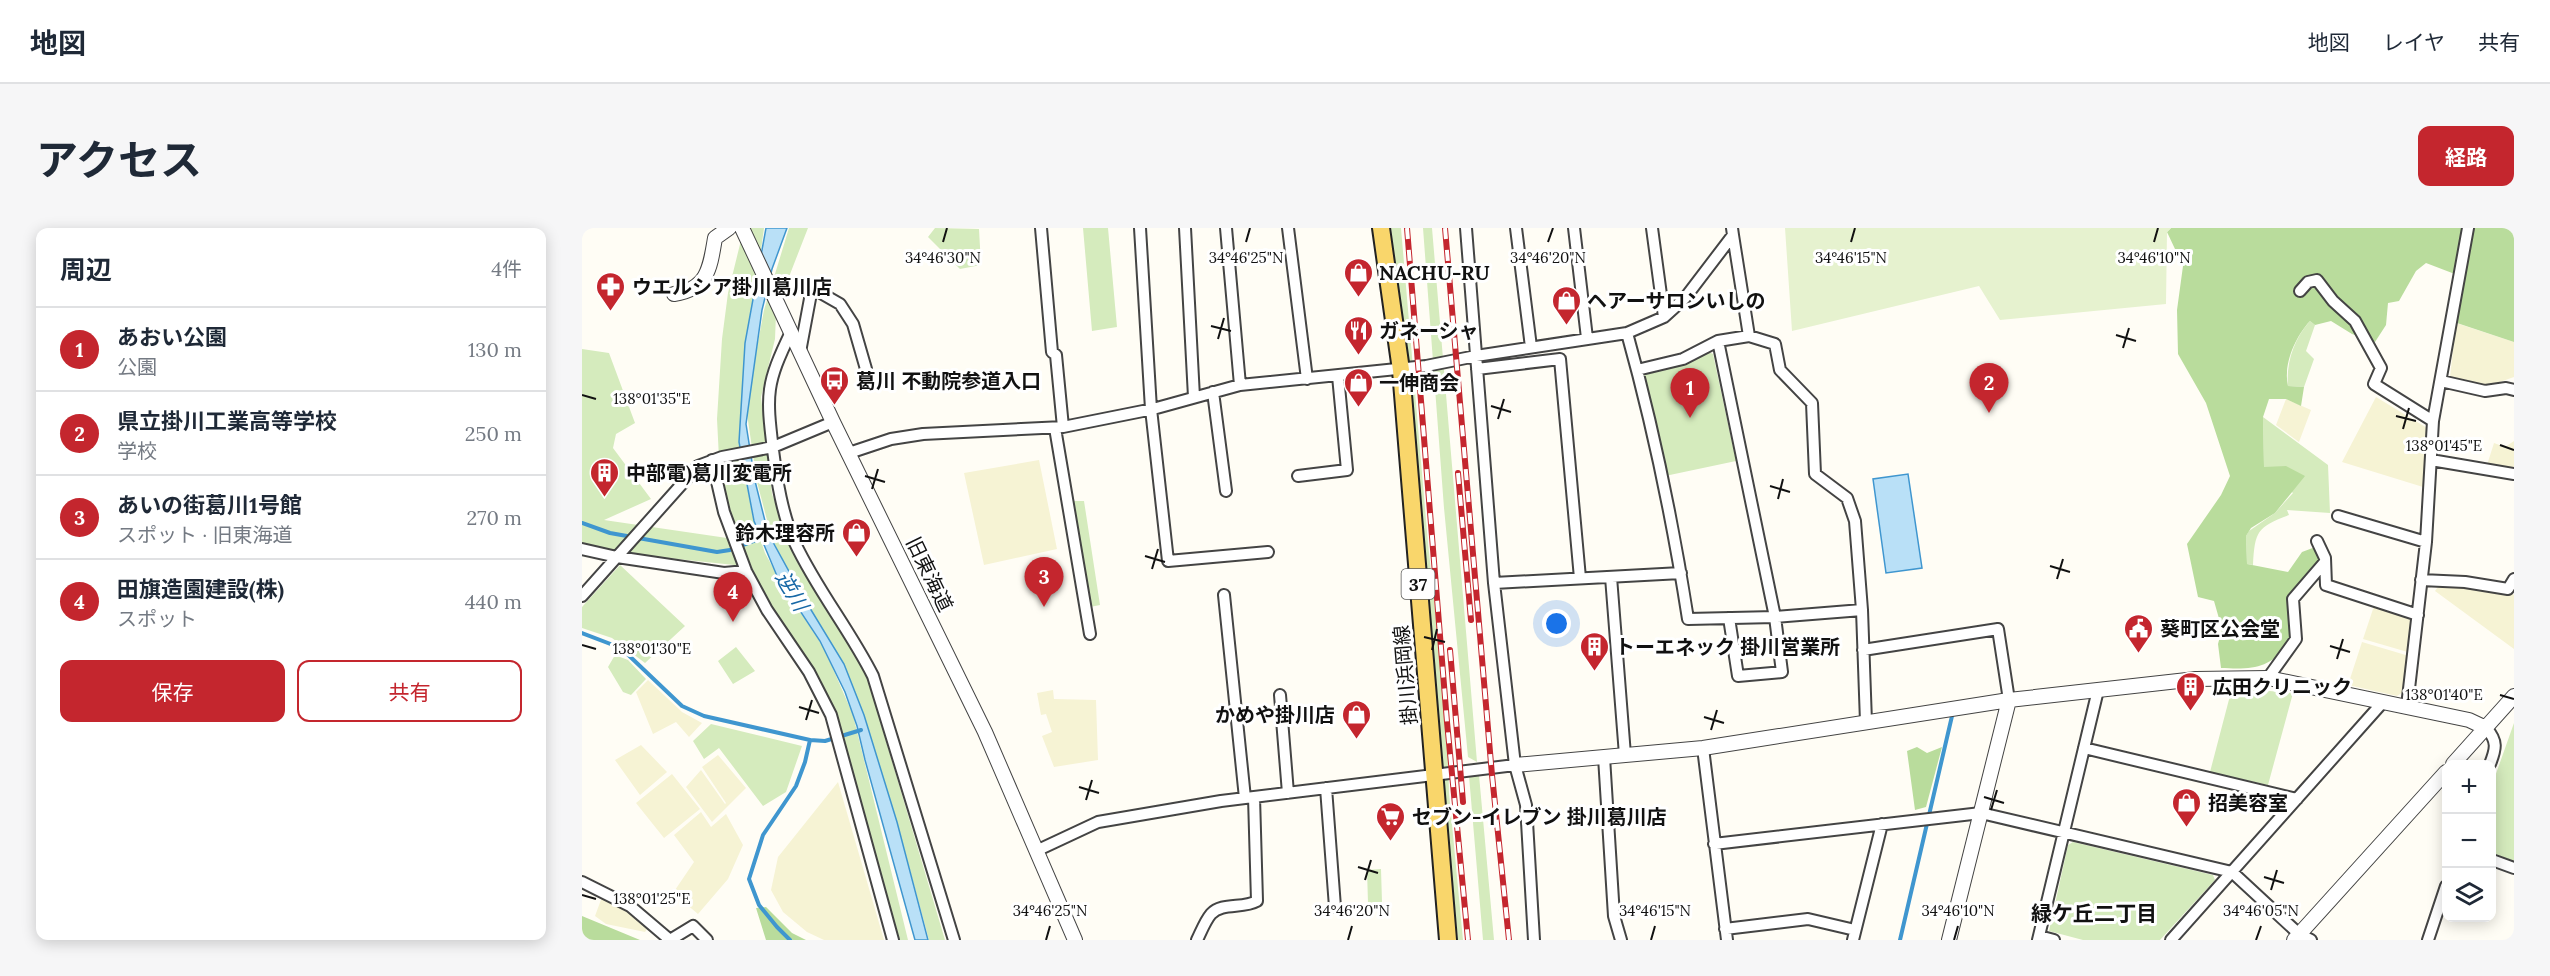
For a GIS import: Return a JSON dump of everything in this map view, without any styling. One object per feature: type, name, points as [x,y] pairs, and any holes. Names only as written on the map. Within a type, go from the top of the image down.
[{"type":"main road","name":"掛川浜岡線","points":[[1381,228],[1401,370],[1448,940]]},
{"type":"street","points":[[674,294],[692,291],[698,286],[711,264],[715,238],[729,228]]},
{"type":"street","points":[[1041,228],[1052,352],[1056,356],[1059,428],[1090,634]]},
{"type":"street","points":[[1140,228],[1151,409],[1168,561],[1268,552]]},
{"type":"street","points":[[1185,228],[1194,398]]},
{"type":"street","points":[[1226,228],[1240,385]]},
{"type":"street","points":[[1288,228],[1307,379]]},
{"type":"street","points":[[1466,228],[1494,583],[1515,765],[1526,805],[1534,940]]},
{"type":"street","points":[[1516,228],[1531,347]]},
{"type":"street","points":[[1574,228],[1587,339]]},
{"type":"street","points":[[1652,228],[1664,317]]},
{"type":"street","points":[[2407,706],[2426,542],[2433,421],[2468,228]]},
{"type":"street","points":[[849,453],[891,439],[923,434],[1059,428],[1151,409],[1240,385],[1401,370],[1627,333],[1664,317],[1685,298],[1733,231]]},
{"type":"street","points":[[1733,231],[1749,336]]},
{"type":"street","name":"旧東海道","points":[[743,232],[985,732],[1075,940]]},
{"type":"street","points":[[2300,291],[2308,282],[2318,280],[2333,301],[2355,321],[2381,368],[2374,384],[2433,421]]},
{"type":"street","points":[[800,352],[812,288],[840,304],[853,324],[866,369]]},
{"type":"street","points":[[791,332],[776,364],[768,395],[769,448],[778,489],[794,541],[825,597],[855,641],[873,676],[954,940]]},
{"type":"street","points":[[1627,333],[1681,573],[1688,619],[1776,617],[1862,610]]},
{"type":"street","points":[[1637,370],[1683,359],[1718,341],[1749,336],[1775,344],[1780,370],[1812,403],[1815,474],[1847,498],[1855,521],[1862,610],[1866,722]]},
{"type":"street","points":[[1718,341],[1776,617],[1782,672],[1738,676],[1729,618]]},
{"type":"street","points":[[1477,369],[1560,359],[1580,578]]},
{"type":"street","points":[[1298,476],[1347,470],[1338,376]]},
{"type":"street","points":[[2441,381],[2485,391],[2506,388],[2514,390]]},
{"type":"street","points":[[1213,392],[1226,492]]},
{"type":"street","points":[[582,596],[698,466],[717,458],[769,448],[833,422]]},
{"type":"street","points":[[717,458],[722,502],[746,571],[767,610],[823,696],[893,940]]},
{"type":"street","points":[[2431,460],[2514,474]]},
{"type":"street","points":[[2338,516],[2426,542]]},
{"type":"street","points":[[2317,541],[2325,558],[2326,585],[2418,615]]},
{"type":"street","points":[[582,549],[617,557],[724,573],[746,571]]},
{"type":"street","points":[[2268,678],[2296,639],[2293,599],[2324,563]]},
{"type":"street","points":[[1494,583],[1681,573]]},
{"type":"street","points":[[1611,576],[1625,755]]},
{"type":"street","points":[[2421,580],[2465,582],[2508,589],[2514,579]]},
{"type":"street","points":[[1197,940],[1210,915],[1218,908],[1249,905],[1257,901],[1250,798],[1224,595]]},
{"type":"street","points":[[1863,650],[1998,629],[2008,700],[1949,940]]},
{"type":"street","points":[[1036,851],[1098,822],[1288,792],[1515,765],[1703,748],[2008,700],[2196,680],[2268,678],[2469,720],[2486,728],[2495,739],[2496,748],[2492,760]]},
{"type":"street","points":[[2054,940],[2039,938],[2098,690]]},
{"type":"street","points":[[1280,695],[1288,792]]},
{"type":"street","points":[[2457,760],[2514,696]]},
{"type":"street","points":[[2170,940],[2383,702]]},
{"type":"street","points":[[1703,748],[1726,935],[1808,919],[1854,935],[1882,824]]},
{"type":"street","points":[[2084,748],[2297,799]]},
{"type":"street","points":[[1604,757],[1614,916],[1621,940]]},
{"type":"street","points":[[1714,843],[1981,813],[2232,872],[2302,938],[2442,777]]},
{"type":"street","points":[[1326,788],[1335,907]]},
{"type":"street","points":[[2496,861],[2514,868]]},
{"type":"street","points":[[582,882],[630,906],[670,940],[693,926],[706,940]]},
{"type":"street","points":[[2428,940],[2442,898]]},
{"type":"shaded area","points":[[2456,323],[2514,342],[2514,377],[2494,384],[2477,385],[2450,377]]},
{"type":"shaded area","points":[[2376,397],[2427,428],[2423,487],[2342,462]]},
{"type":"shaded area","points":[[2286,399],[2311,410],[2299,442],[2276,425]]},
{"type":"shaded area","points":[[2514,441],[2514,471],[2487,465],[2494,443],[2505,447]]},
{"type":"shaded area","points":[[1039,460],[1057,549],[984,565],[964,473]]},
{"type":"shaded area","points":[[2438,587],[2507,589],[2514,595],[2514,649],[2435,591]]},
{"type":"shaded area","points":[[2374,606],[2416,619],[2411,653],[2363,639]]},
{"type":"shaded area","points":[[2362,642],[2409,656],[2403,692],[2397,696],[2348,685]]},
{"type":"shaded area","points":[[648,680],[682,712],[702,723],[689,737],[676,722],[653,734],[636,692]]},
{"type":"shaded area","points":[[1053,690],[1054,699],[1096,700],[1098,760],[1054,767],[1042,736],[1052,732],[1046,714],[1041,715],[1037,693]]},
{"type":"shaded area","points":[[641,745],[667,772],[640,795],[615,760]]},
{"type":"shaded area","points":[[718,755],[746,788],[712,822],[686,787],[701,770],[726,803],[702,767]]},
{"type":"shaded area","points":[[672,774],[700,809],[664,838],[636,803]]},
{"type":"shaded area","points":[[838,782],[884,940],[824,940],[807,932],[783,912],[771,890],[778,857]]},
{"type":"shaded area","points":[[701,812],[711,827],[726,814],[743,845],[728,879],[698,914],[673,893],[694,862],[674,835]]},
{"type":"shaded area","points":[[602,897],[649,926],[645,932],[606,924],[595,916]]},
{"type":"green space","points":[[744,228],[764,228],[746,340],[739,442],[753,518],[765,553],[783,586],[824,648],[853,715],[908,940],[899,940],[829,697],[816,672],[763,594],[729,513],[720,478],[717,419],[722,339],[728,293]]},
{"type":"green space","points":[[789,228],[808,228],[778,305],[777,288],[775,339],[761,397],[772,494],[796,560],[851,637],[874,690],[881,724],[945,940],[929,940],[897,822],[852,685],[839,656],[795,583],[772,539],[757,482],[746,407],[764,310]]},
{"type":"green space","points":[[935,228],[979,229],[981,265],[960,269],[928,237]]},
{"type":"green space","points":[[1083,228],[1108,228],[1117,327],[1092,331]]},
{"type":"green space","points":[[1391,228],[1401,228],[1428,543],[1447,722],[1449,793],[1463,940],[1458,940]]},
{"type":"green space","points":[[1423,228],[1432,228],[1477,762],[1468,757],[1444,508]]},
{"type":"green space","points":[[1785,228],[2171,228],[2167,232],[2166,304],[2000,320],[1979,286],[1792,331]]},
{"type":"green space","points":[[2171,228],[2464,228],[2460,276],[2426,263],[2416,271],[2399,301],[2388,303],[2386,325],[2375,342],[2352,334],[2331,321],[2315,325],[2310,321],[2295,343],[2289,360],[2287,378],[2288,386],[2304,387],[2301,406],[2286,399],[2269,399],[2263,417],[2264,467],[2286,466],[2305,476],[2275,513],[2251,528],[2246,536],[2247,564],[2288,572],[2302,552],[2318,546],[2323,560],[2291,600],[2296,639],[2278,656],[2263,665],[2254,667],[2221,668],[2218,644],[2222,629],[2214,601],[2198,597],[2187,544],[2221,495],[2230,476],[2206,403],[2178,354],[2177,310],[2183,266],[2167,232]]},
{"type":"green space","points":[[2468,228],[2514,228],[2514,342],[2457,323],[2464,283]]},
{"type":"green space","points":[[2310,321],[2315,325],[2306,351],[2314,359],[2304,387],[2288,386],[2288,368],[2292,351]]},
{"type":"green space","points":[[582,349],[609,353],[635,423],[616,434],[613,448],[651,499],[604,520],[727,538],[744,566],[582,549]]},
{"type":"green space","points":[[1707,351],[1713,354],[1736,461],[1665,476],[1644,376],[1647,371]]},
{"type":"green space","points":[[2263,417],[2328,465],[2330,513],[2287,510],[2289,515],[2270,523],[2260,532],[2255,545],[2253,565],[2247,564],[2246,536],[2249,531],[2275,513],[2293,493],[2264,467]]},
{"type":"green space","points":[[1071,501],[1084,501],[1100,605],[1090,607]]},
{"type":"green space","points":[[620,565],[685,626],[645,663],[612,638],[582,628],[582,607]]},
{"type":"green space","points":[[736,647],[755,671],[733,684],[718,661]]},
{"type":"green space","points":[[615,655],[628,660],[646,679],[631,695],[623,692],[608,667]]},
{"type":"green space","points":[[2232,688],[2293,693],[2268,785],[2210,772]]},
{"type":"green space","points":[[2514,723],[2514,861],[2496,854],[2496,774]]},
{"type":"green space","points":[[711,724],[802,746],[786,792],[763,806],[719,748],[704,759],[693,741]]},
{"type":"green space","points":[[1917,747],[1927,753],[1942,747],[1926,807],[1915,810],[1907,751]]},
{"type":"green space","points":[[1479,775],[1494,940],[1483,940],[1469,776]]},
{"type":"green space","points":[[2073,842],[2213,875],[2215,880],[2160,940],[2083,940],[2049,931],[2068,845]]},
{"type":"green space","points":[[1381,869],[1382,902],[1368,903],[1367,870]]},
{"type":"green space","points":[[766,907],[792,933],[806,940],[766,940],[756,908]]},
{"type":"green space","points":[[582,916],[640,940],[582,940]]},
{"type":"water","name":"逆川","points":[[766,228],[787,228],[772,269],[762,310],[746,424],[755,481],[768,533],[844,664],[864,715],[897,822],[928,940],[915,940],[857,726],[845,692],[820,641],[777,576],[754,521],[739,442],[745,343]]},
{"type":"water","points":[[1908,474],[1922,568],[1886,573],[1873,479]]},
{"type":"waterway","points":[[582,523],[610,533],[717,552],[730,550],[764,537]]},
{"type":"waterway","points":[[582,633],[621,648],[682,706],[704,716],[810,740],[796,786],[763,835],[749,879],[759,905],[790,940]]},
{"type":"waterway","points":[[1900,940],[1952,716]]},
{"type":"waterway","points":[[810,740],[825,741],[861,730]]},
{"type":"railway","points":[[1407,228],[1447,722],[1468,940]]},
{"type":"railway","points":[[1445,228],[1492,775],[1509,940]]},
{"type":"railway","points":[[1458,473],[1471,620]]},
{"type":"railway","points":[[1450,650],[1463,802]]},
{"type":"place","name":"NACHU-RU","points":[[1358,298]]},
{"type":"place","name":"ウエルシア掛川葛川店","points":[[611,312]]},
{"type":"place","name":"ヘアーサロンいしの","points":[[1566,326]]},
{"type":"place","name":"ガネーシャ","points":[[1358,356]]},
{"type":"place","name":"葛川 不動院参道入口","points":[[835,406]]},
{"type":"place","name":"一伸商会","points":[[1358,408]]},
{"type":"place","name":"県立掛川工業高等学校","points":[[1989,413]]},
{"type":"place","name":"あおい公園","points":[[1690,418]]},
{"type":"place","name":"中部電)葛川変電所","points":[[605,498]]},
{"type":"place","name":"鈴木理容所","points":[[856,558]]},
{"type":"place","name":"あいの街葛川1号館","points":[[1044,607]]},
{"type":"place","name":"田旗造園建設(株)","points":[[733,622]]},
{"type":"place","name":"葵町区公会堂","points":[[2139,654]]},
{"type":"place","name":"トーエネック 掛川営業所","points":[[1594,672]]},
{"type":"place","name":"広田クリニック","points":[[2191,712]]},
{"type":"place","name":"かめや掛川店","points":[[1356,740]]},
{"type":"place","name":"招美容室","points":[[2187,828]]},
{"type":"place","name":"セブン-イレブン 掛川葛川店","points":[[1391,842]]},
{"type":"district","name":"緑ケ丘二丁目","points":[[2094,913]]}]
